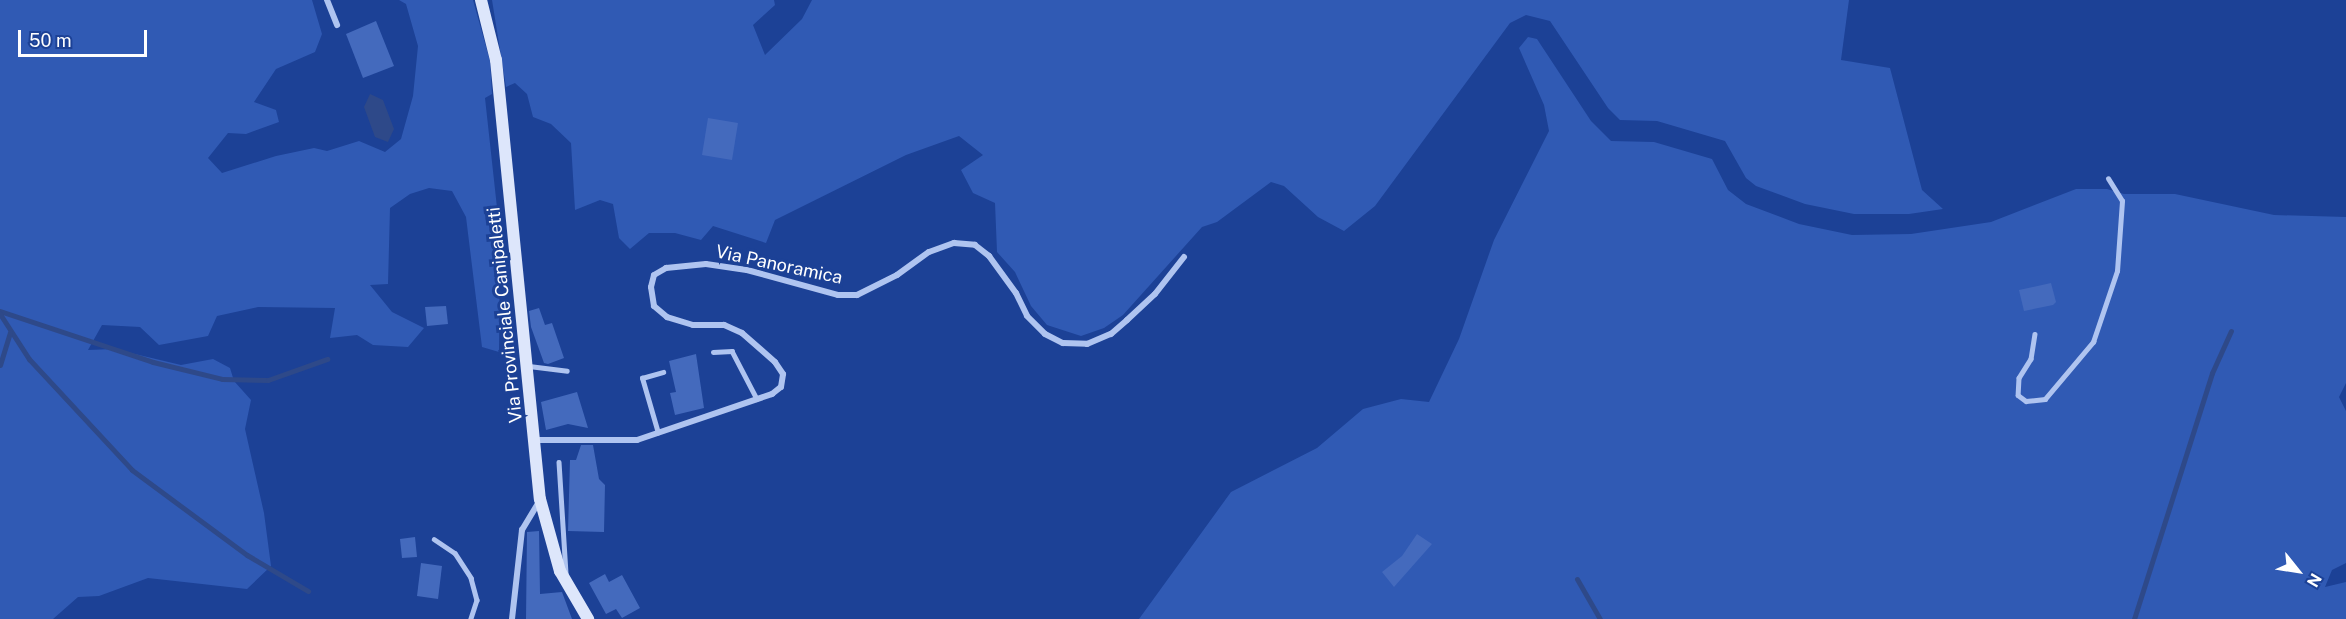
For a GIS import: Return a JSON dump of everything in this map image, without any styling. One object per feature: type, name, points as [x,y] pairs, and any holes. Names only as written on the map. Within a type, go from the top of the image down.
[{"type":"main road","name":"Via Provinciale Canipaletti","points":[[481,0],[496,60],[536,440],[540,499],[567,582],[588,619]]},
{"type":"street","points":[[327,0],[337,25]]},
{"type":"street","name":"Via Panoramica","points":[[536,440],[637,440],[757,399],[781,387],[783,374],[775,362],[742,333],[724,325],[693,325],[667,316],[654,306],[651,287],[654,275],[678,265],[706,264],[747,270],[838,295],[856,296],[897,276],[929,252],[954,243],[975,245],[989,256],[1016,292],[1027,316],[1045,334],[1063,343],[1086,344],[1111,334],[1127,320],[1155,294],[1184,257]]},
{"type":"street","points":[[512,619],[522,530],[540,499]]},
{"type":"lane","points":[[2035,334],[2031,359],[2019,378],[2018,395],[2026,401],[2045,399],[2093,342],[2117,271],[2122,201],[2108,179]]},
{"type":"lane","points":[[713,352],[732,351],[757,399]]},
{"type":"lane","points":[[528,366],[567,371]]},
{"type":"lane","points":[[658,433],[642,378],[663,372]]},
{"type":"lane","points":[[558,462],[567,582]]},
{"type":"lane","points":[[434,539],[454,553],[471,578],[477,600],[471,619]]},
{"type":"shaded area","points":[[0,0],[312,0],[322,34],[315,52],[276,69],[254,102],[276,110],[279,122],[246,134],[228,133],[208,158],[222,173],[276,156],[314,148],[327,151],[359,141],[385,152],[401,139],[413,96],[418,46],[406,4],[399,0],[473,0],[490,61],[492,94],[485,98],[500,235],[499,352],[482,347],[466,217],[452,191],[429,188],[410,194],[390,208],[388,284],[370,285],[392,312],[424,328],[408,347],[373,345],[357,335],[330,338],[335,308],[258,307],[217,316],[208,336],[159,345],[140,327],[102,325],[88,350],[114,349],[181,365],[213,359],[230,368],[234,381],[251,400],[245,429],[264,513],[271,566],[247,589],[148,578],[99,596],[78,597],[53,619],[0,619]]},
{"type":"shaded area","points":[[492,0],[774,0],[775,5],[753,25],[765,55],[802,19],[812,0],[1849,0],[1841,60],[1890,68],[1922,190],[1943,209],[1909,214],[1854,214],[1805,204],[1756,186],[1746,178],[1725,141],[1657,121],[1620,120],[1608,108],[1550,21],[1526,15],[1510,23],[1375,206],[1344,231],[1318,217],[1284,186],[1271,182],[1217,222],[1202,227],[1123,315],[1104,328],[1081,336],[1047,325],[1031,306],[1015,272],[997,252],[995,203],[973,193],[961,170],[983,155],[959,136],[906,155],[775,220],[766,243],[713,226],[701,240],[675,233],[649,233],[630,249],[619,238],[613,204],[600,200],[575,210],[571,143],[551,124],[533,117],[527,94],[515,83],[506,87]]},
{"type":"shaded area","points":[[1528,37],[1537,39],[1591,121],[1611,141],[1654,142],[1712,159],[1728,190],[1746,204],[1799,224],[1852,235],[1911,234],[1991,222],[2076,189],[2107,189],[2124,194],[2175,194],[2274,215],[2346,217],[2346,383],[2339,397],[2346,411],[2346,563],[2332,570],[2325,587],[2346,582],[2346,619],[1139,619],[1231,492],[1317,448],[1363,409],[1401,399],[1429,402],[1459,339],[1494,240],[1549,131],[1544,105],[1519,48]]},
{"type":"shaded area","points":[[370,94],[383,100],[394,129],[388,142],[375,137],[364,107]]},
{"type":"building","points":[[376,21],[394,66],[363,78],[346,34]]},
{"type":"building","points":[[708,118],[738,123],[732,160],[702,155]]},
{"type":"building","points":[[2051,283],[2056,302],[2053,305],[2024,311],[2019,290]]},
{"type":"building","points":[[446,306],[448,324],[427,326],[425,307]]},
{"type":"building","points":[[539,308],[545,325],[552,323],[564,358],[548,364],[544,363],[531,327],[529,311]]},
{"type":"building","points":[[696,354],[704,408],[675,415],[670,393],[676,392],[669,361]]},
{"type":"building","points":[[577,392],[588,428],[568,424],[546,430],[541,402]]},
{"type":"building","points":[[581,445],[593,445],[599,479],[605,485],[604,532],[568,531],[570,460],[576,460]]},
{"type":"building","points":[[539,531],[540,594],[562,592],[572,619],[526,619],[527,532]]},
{"type":"building","points":[[1417,534],[1432,544],[1394,587],[1382,572],[1402,556]]},
{"type":"building","points":[[415,537],[417,557],[402,558],[400,539]]},
{"type":"building","points":[[421,563],[442,566],[438,599],[417,596]]},
{"type":"building","points":[[605,574],[609,582],[622,575],[640,608],[622,618],[616,609],[606,614],[589,583]]},
{"type":"waterway","points":[[0,311],[153,362],[222,379],[268,380],[327,359]]},
{"type":"waterway","points":[[0,314],[29,359],[132,470],[247,555],[308,591]]},
{"type":"waterway","points":[[2134,619],[2212,373],[2231,331]]},
{"type":"waterway","points":[[0,365],[10,332]]},
{"type":"waterway","points":[[1577,579],[1600,619]]}]
